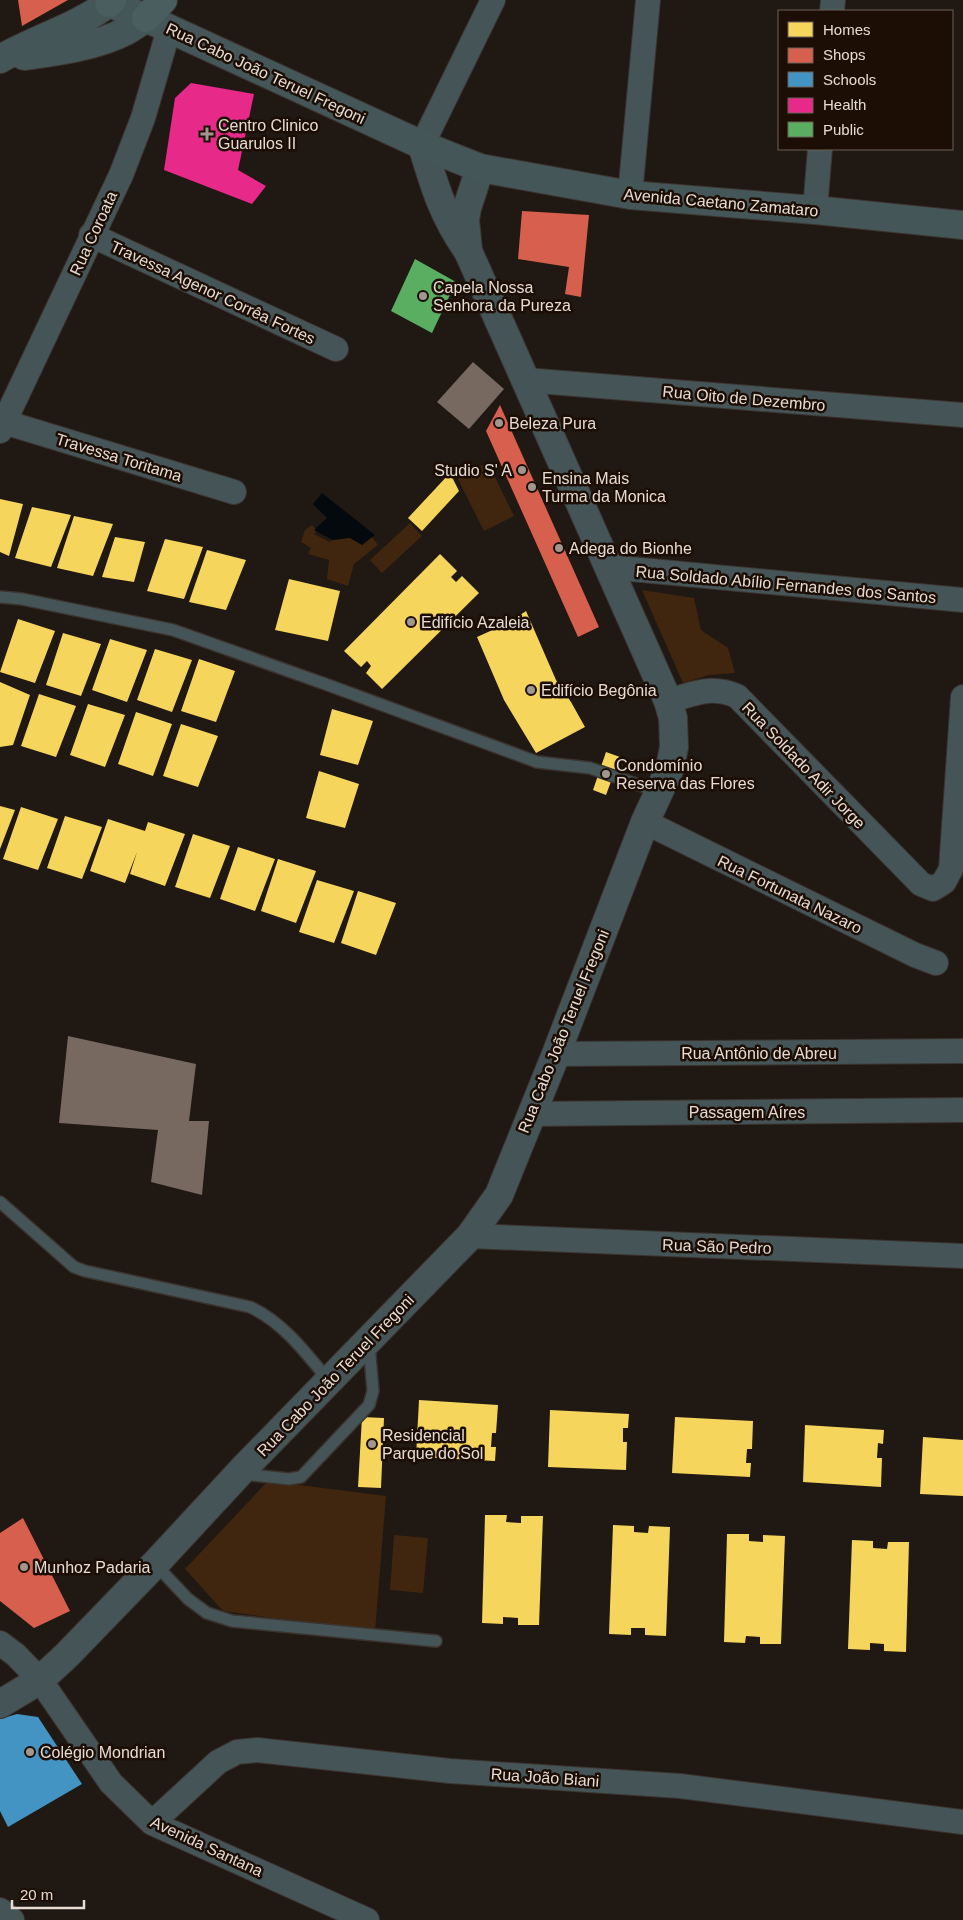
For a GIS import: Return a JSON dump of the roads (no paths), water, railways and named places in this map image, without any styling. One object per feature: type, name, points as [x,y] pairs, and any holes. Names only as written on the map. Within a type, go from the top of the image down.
[{"type":"main road","name":"Rua Cabo João Teruel Fregoni","points":[[111,2],[159,15],[422,144],[480,168]]},
{"type":"main road","points":[[0,59],[21,47],[89,17],[111,2]]},
{"type":"main road","points":[[0,59],[61,52],[126,31],[159,15]]},
{"type":"main road","name":"Avenida Caetano Zamataro","points":[[480,168],[630,195],[815,210],[963,225]]},
{"type":"street","points":[[422,144],[493,0]]},
{"type":"street","points":[[630,195],[648,0]]},
{"type":"street","name":"Rua Coroata","points":[[2,426],[121,175],[143,118],[159,15]]},
{"type":"street","name":"Rua Cabo João Teruel Fregoni","points":[[0,1704],[40,1680],[67,1655],[238,1474],[470,1236],[498,1195],[556,1054],[645,822],[670,768],[674,747],[673,718],[668,701],[468,251],[453,230],[442,206],[422,144]]},
{"type":"street","points":[[815,210],[820,150]]},
{"type":"street","name":"Rua Cabo João Teruel Fregoni","points":[[468,251],[465,220],[480,168]]},
{"type":"street","name":"Travessa Agenor Corrêa Fortes","points":[[91,235],[336,349]]},
{"type":"street","name":"Rua Oito de Dezembro","points":[[525,380],[963,415]]},
{"type":"street","name":"Travessa Toritama","points":[[2,426],[234,492]]},
{"type":"street","name":"Rua Soldado Abílio Fernandes dos Santos","points":[[610,567],[963,600]]},
{"type":"street","name":"Rua Soldado Adir Jorge","points":[[668,701],[710,690],[723,690],[736,696],[921,884],[933,889],[944,882],[951,869],[963,697]]},
{"type":"street","name":"Rua Fortunata Nazaro","points":[[645,822],[915,955],[936,963]]},
{"type":"street","name":"Rua Antônio de Abreu","points":[[556,1054],[963,1051]]},
{"type":"street","name":"Passagem Aíres","points":[[530,1114],[963,1110]]},
{"type":"street","name":"Rua São Pedro","points":[[470,1236],[963,1256]]},
{"type":"street","name":"Avenida Santana","points":[[0,1643],[16,1655],[40,1680],[111,1783],[152,1823],[367,1920]]},
{"type":"street","name":"Rua João Biani","points":[[152,1823],[218,1762],[237,1752],[257,1750],[450,1771],[680,1786],[963,1822]]},
{"type":"street","points":[[0,1910],[12,1920]]},
{"type":"lane","points":[[0,597],[22,599],[173,630],[537,762],[590,768],[659,792]]},
{"type":"lane","points":[[0,1202],[74,1267],[250,1307],[265,1314],[286,1332],[329,1381]]},
{"type":"lane","points":[[238,1474],[288,1478],[300,1477],[368,1405],[373,1391],[368,1341]]},
{"type":"lane","points":[[155,1564],[188,1599],[207,1613],[232,1621],[436,1642]]},
{"type":"place","name":"Centro Clinico Guarulos II","points":[[207,134]]},
{"type":"place","name":"Capela Nossa Senhora da Pureza","points":[[423,296]]},
{"type":"place","name":"Beleza Pura","points":[[499,423]]},
{"type":"place","name":"Studio S' A","points":[[522,470]]},
{"type":"place","name":"Ensina Mais Turma da Monica","points":[[532,487]]},
{"type":"place","name":"Adega do Bionhe","points":[[559,548]]},
{"type":"place","name":"Edifício Azaleia","points":[[411,622]]},
{"type":"place","name":"Edifício Begônia","points":[[531,690]]},
{"type":"place","name":"Condomínio Reserva das Flores","points":[[606,774]]},
{"type":"place","name":"Residencial Parque do Sol","points":[[372,1444]]},
{"type":"place","name":"Munhoz Padaria","points":[[24,1567]]},
{"type":"place","name":"Colégio Mondrian","points":[[30,1752]]}]
